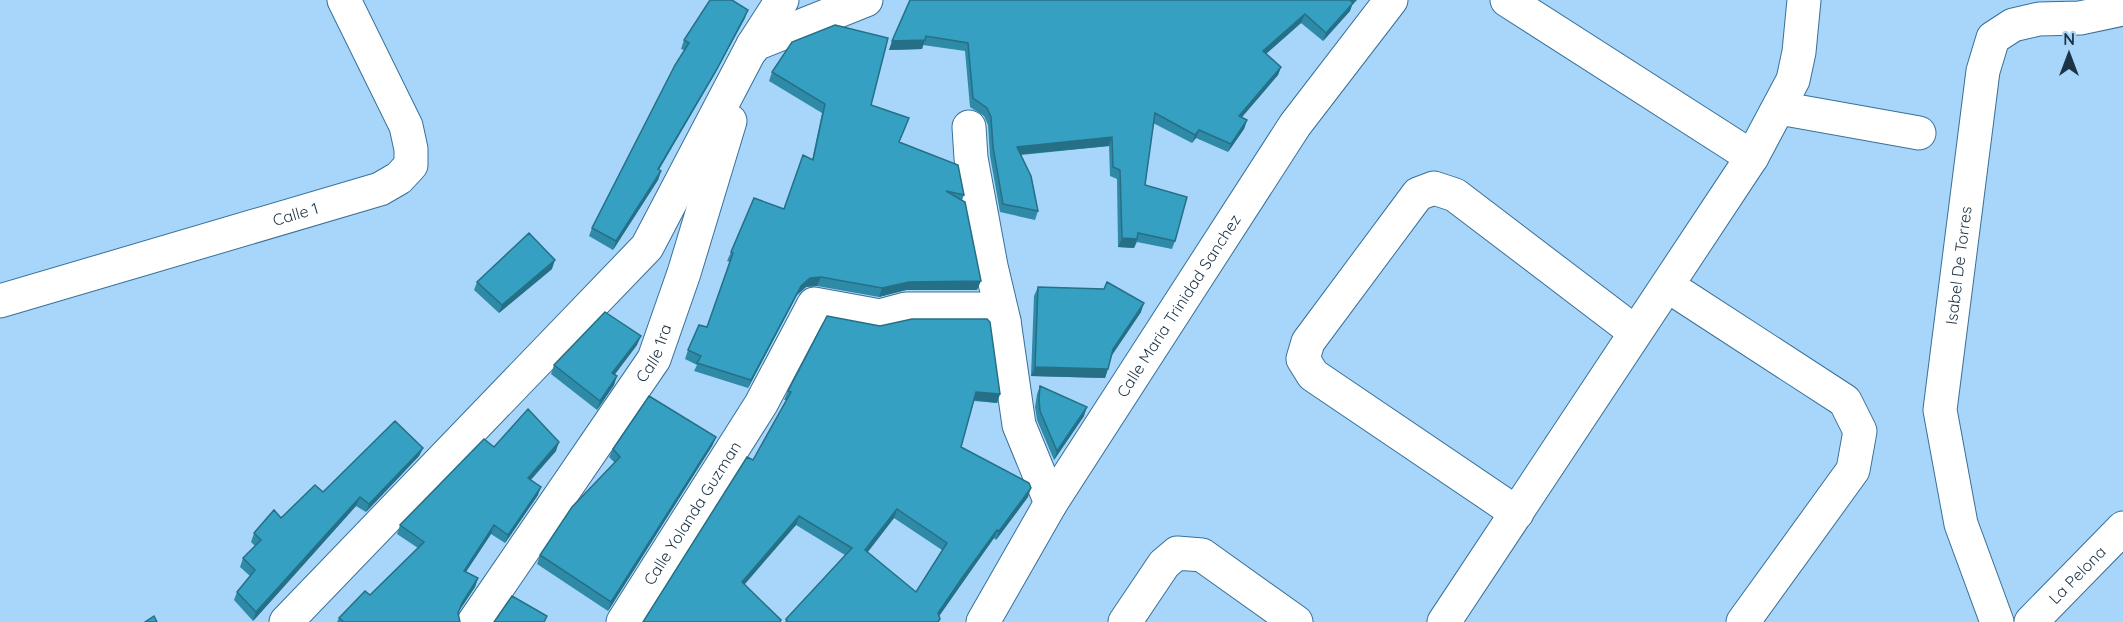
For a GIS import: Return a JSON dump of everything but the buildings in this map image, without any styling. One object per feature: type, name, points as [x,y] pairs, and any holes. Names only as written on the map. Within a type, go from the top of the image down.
[{"type":"street","name":"Calle 1","points":[[0,301],[380,189],[399,178],[411,165],[411,149],[406,126],[344,0]]},
{"type":"street","points":[[286,622],[647,247],[753,45],[782,0]]},
{"type":"street","points":[[753,45],[867,0]]},
{"type":"street","name":"Calle Maria Trinidad Sanchez","points":[[983,622],[1052,503],[1295,124],[1391,0]]},
{"type":"street","points":[[1507,0],[1752,157]]},
{"type":"street","points":[[1444,622],[1752,157],[1793,80],[1799,52],[1804,0]]},
{"type":"street","name":"Isabel De Torres","points":[[1997,622],[1961,524],[1940,410],[1983,71],[1993,38],[2013,25],[2039,19],[2080,18],[2123,9]]},
{"type":"street","name":"Calle 1ra","points":[[474,622],[654,359],[684,273],[753,45]]},
{"type":"street","points":[[1779,108],[1919,133]]},
{"type":"street","points":[[969,127],[971,158],[991,266],[1004,321],[1019,425],[1052,503]]},
{"type":"street","points":[[1517,513],[1313,375],[1304,359],[1308,342],[1418,194],[1434,188],[1455,195],[1635,332]]},
{"type":"street","points":[[1668,286],[1845,401],[1860,431],[1853,470],[1743,622]]},
{"type":"street","name":"Calle Yolanda Guzman","points":[[623,622],[760,404],[814,304],[880,316],[906,309],[991,309],[1004,321]]},
{"type":"street","name":"La Pelona","points":[[2031,622],[2123,528]]},
{"type":"street","points":[[1125,622],[1164,564],[1178,553],[1202,555],[1296,622]]}]
